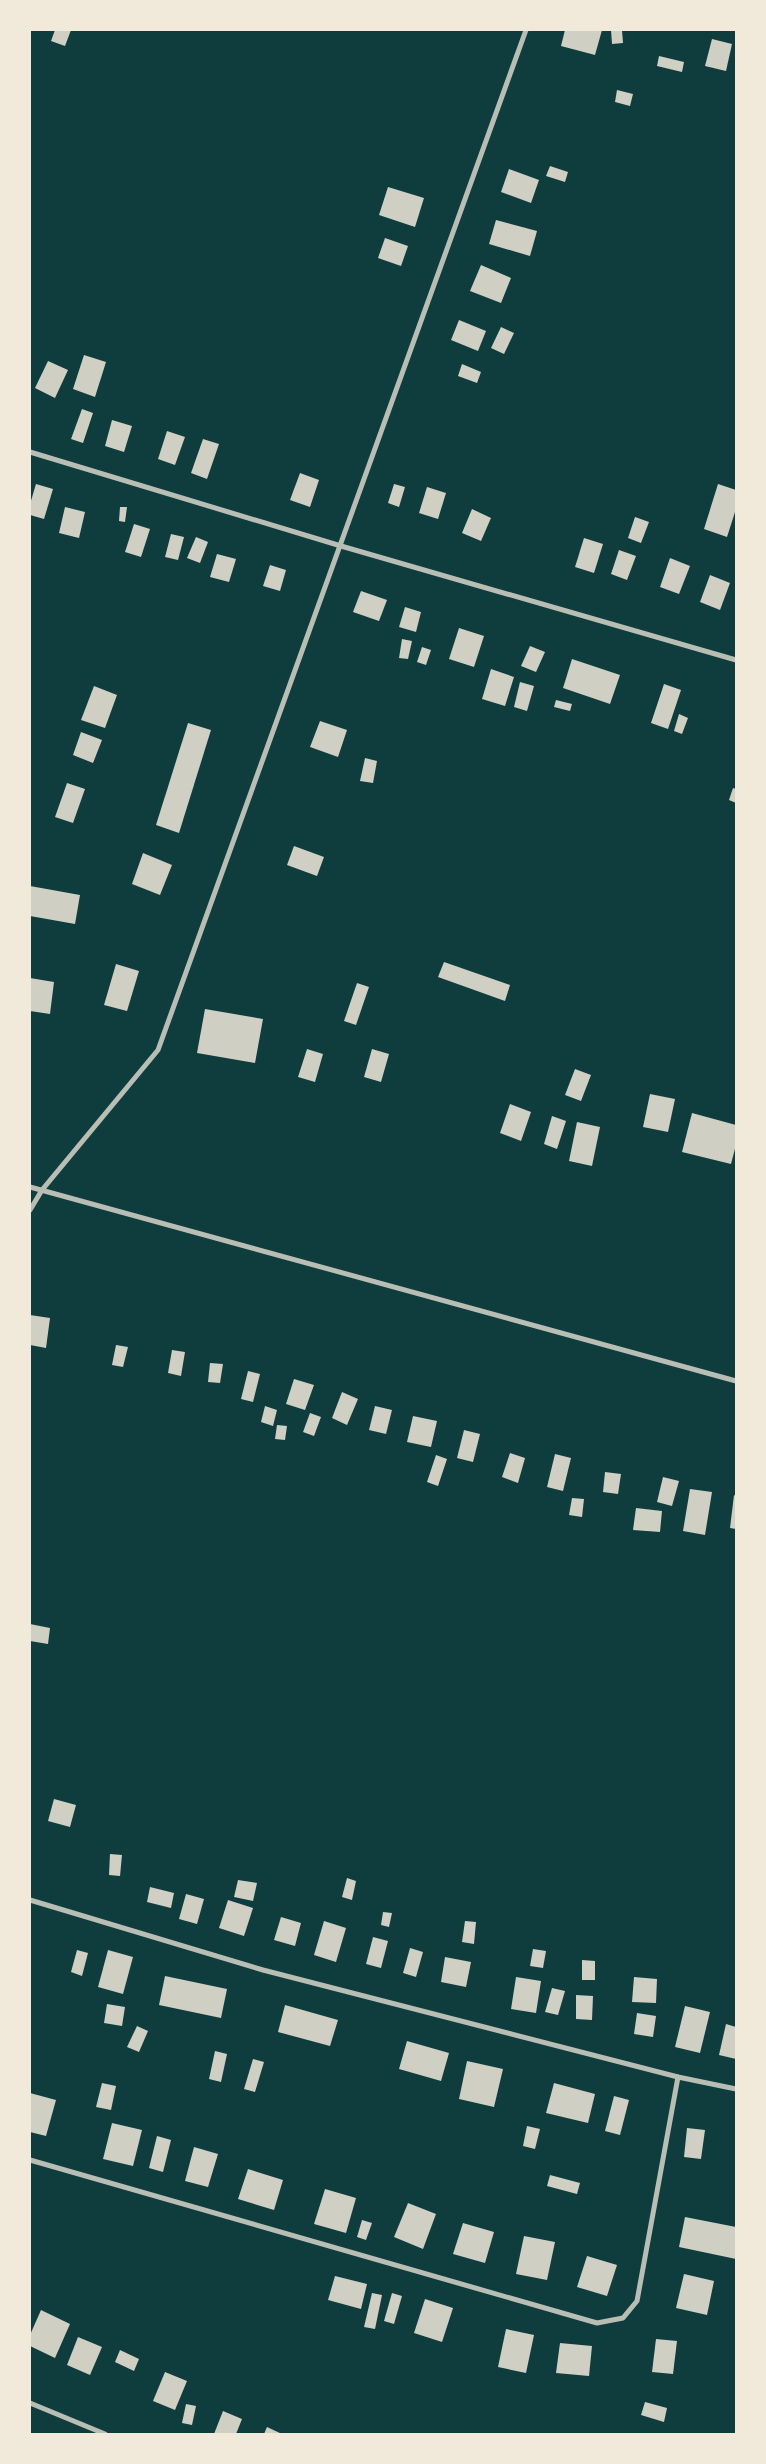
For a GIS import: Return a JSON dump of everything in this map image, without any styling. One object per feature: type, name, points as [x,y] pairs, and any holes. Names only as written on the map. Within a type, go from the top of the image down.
[{"type":"street","points":[[30,1210],[42,1190],[158,1050],[526,30]]},
{"type":"street","points":[[30,452],[341,546],[736,660]]},
{"type":"street","points":[[30,1187],[736,1381]]},
{"type":"street","points":[[30,1900],[263,1970],[678,2077],[736,2089]]},
{"type":"street","points":[[30,2160],[597,2323],[623,2318],[637,2301],[678,2077]]},
{"type":"street","points":[[30,2404],[105,2434]]},
{"type":"building","points":[[55,30],[71,30],[65,46],[51,41]]},
{"type":"building","points":[[565,30],[602,30],[595,55],[561,46]]},
{"type":"building","points":[[611,30],[622,30],[623,43],[612,44]]},
{"type":"building","points":[[712,39],[732,44],[726,71],[705,66]]},
{"type":"building","points":[[659,56],[684,62],[682,72],[657,66]]},
{"type":"building","points":[[617,90],[633,94],[630,106],[615,102]]},
{"type":"building","points":[[550,166],[568,172],[565,182],[546,176]]},
{"type":"building","points":[[509,169],[539,180],[531,203],[501,192]]},
{"type":"building","points":[[388,187],[424,198],[415,227],[379,215]]},
{"type":"building","points":[[496,220],[537,231],[530,256],[489,244]]},
{"type":"building","points":[[385,238],[408,246],[401,266],[378,258]]},
{"type":"building","points":[[481,265],[511,278],[501,303],[470,291]]},
{"type":"building","points":[[459,320],[486,331],[478,351],[451,340]]},
{"type":"building","points":[[501,327],[514,333],[504,354],[491,348]]},
{"type":"building","points":[[84,355],[106,362],[95,397],[73,389]]},
{"type":"building","points":[[48,361],[68,370],[55,398],[35,388]]},
{"type":"building","points":[[462,364],[481,372],[477,383],[458,376]]},
{"type":"building","points":[[82,409],[93,413],[83,443],[71,439]]},
{"type":"building","points":[[112,420],[132,426],[124,452],[105,446]]},
{"type":"building","points":[[167,431],[185,437],[175,465],[158,459]]},
{"type":"building","points":[[203,439],[219,444],[207,479],[191,473]]},
{"type":"building","points":[[300,473],[319,480],[310,507],[290,500]]},
{"type":"building","points":[[36,484],[53,489],[44,519],[30,515],[30,504]]},
{"type":"building","points":[[394,484],[405,487],[399,507],[388,503]]},
{"type":"building","points":[[718,484],[736,490],[736,509],[727,537],[704,529]]},
{"type":"building","points":[[427,487],[446,493],[438,519],[419,513]]},
{"type":"building","points":[[65,507],[85,512],[79,538],[59,533]]},
{"type":"building","points":[[120,507],[127,507],[125,522],[119,521]]},
{"type":"building","points":[[472,509],[491,518],[481,541],[462,533]]},
{"type":"building","points":[[635,517],[649,522],[641,543],[628,538]]},
{"type":"building","points":[[134,524],[150,529],[141,557],[125,552]]},
{"type":"building","points":[[171,534],[184,537],[178,560],[165,557]]},
{"type":"building","points":[[196,537],[208,542],[200,563],[187,558]]},
{"type":"building","points":[[584,538],[603,544],[594,573],[575,567]]},
{"type":"building","points":[[619,550],[636,556],[627,580],[611,574]]},
{"type":"building","points":[[217,554],[236,559],[229,582],[210,577]]},
{"type":"building","points":[[670,558],[690,566],[679,594],[660,587]]},
{"type":"building","points":[[270,565],[286,570],[280,591],[263,586]]},
{"type":"building","points":[[710,575],[730,583],[720,610],[700,602]]},
{"type":"building","points":[[361,591],[387,600],[379,621],[353,612]]},
{"type":"building","points":[[405,607],[421,612],[416,632],[399,627]]},
{"type":"building","points":[[459,628],[484,636],[474,667],[449,659]]},
{"type":"building","points":[[402,639],[412,641],[408,659],[399,658]]},
{"type":"building","points":[[530,646],[545,652],[536,672],[521,666]]},
{"type":"building","points":[[422,647],[431,650],[426,665],[417,662]]},
{"type":"building","points":[[572,659],[620,675],[610,704],[563,688]]},
{"type":"building","points":[[491,669],[514,677],[505,706],[482,699]]},
{"type":"building","points":[[520,682],[534,686],[527,711],[514,707]]},
{"type":"building","points":[[664,684],[681,690],[668,729],[651,723]]},
{"type":"building","points":[[94,686],[117,695],[105,728],[81,720]]},
{"type":"building","points":[[556,700],[572,704],[570,711],[554,707]]},
{"type":"building","points":[[679,714],[688,718],[682,734],[674,731]]},
{"type":"building","points":[[320,721],[347,730],[338,757],[310,747]]},
{"type":"building","points":[[188,723],[211,730],[179,833],[156,825]]},
{"type":"building","points":[[81,732],[102,740],[93,763],[73,755]]},
{"type":"building","points":[[365,758],[377,761],[373,783],[360,781]]},
{"type":"building","points":[[67,783],[85,789],[73,823],[55,817]]},
{"type":"building","points":[[733,788],[736,789],[736,803],[729,800]]},
{"type":"building","points":[[294,846],[324,857],[317,876],[287,865]]},
{"type":"building","points":[[143,853],[172,865],[160,895],[132,884]]},
{"type":"building","points":[[30,886],[80,895],[75,924],[30,916]]},
{"type":"building","points":[[444,962],[510,985],[505,1001],[438,977]]},
{"type":"building","points":[[116,964],[139,971],[127,1011],[104,1005]]},
{"type":"building","points":[[30,978],[54,982],[50,1014],[30,1011]]},
{"type":"building","points":[[357,983],[369,987],[356,1025],[344,1021]]},
{"type":"building","points":[[205,1009],[263,1019],[255,1063],[197,1053]]},
{"type":"building","points":[[307,1049],[323,1054],[315,1082],[298,1077]]},
{"type":"building","points":[[372,1049],[389,1054],[381,1082],[364,1077]]},
{"type":"building","points":[[575,1069],[591,1075],[581,1101],[565,1095]]},
{"type":"building","points":[[650,1094],[675,1099],[668,1132],[643,1127]]},
{"type":"building","points":[[510,1104],[531,1112],[521,1141],[500,1133]]},
{"type":"building","points":[[692,1113],[736,1125],[736,1145],[731,1164],[682,1152]]},
{"type":"building","points":[[552,1116],[566,1121],[557,1149],[544,1144]]},
{"type":"building","points":[[577,1122],[600,1127],[592,1166],[569,1161]]},
{"type":"building","points":[[30,1315],[50,1318],[46,1348],[30,1345]]},
{"type":"building","points":[[116,1345],[128,1347],[123,1367],[112,1365]]},
{"type":"building","points":[[172,1350],[185,1352],[181,1376],[168,1373]]},
{"type":"building","points":[[210,1363],[223,1364],[220,1383],[208,1382]]},
{"type":"building","points":[[248,1371],[260,1374],[253,1402],[241,1399]]},
{"type":"building","points":[[294,1379],[314,1385],[305,1410],[286,1404]]},
{"type":"building","points":[[342,1392],[358,1399],[347,1425],[332,1418]]},
{"type":"building","points":[[265,1406],[277,1410],[273,1426],[261,1422]]},
{"type":"building","points":[[375,1406],[392,1410],[386,1434],[369,1430]]},
{"type":"building","points":[[310,1413],[321,1417],[314,1436],[303,1432]]},
{"type":"building","points":[[413,1416],[437,1421],[431,1447],[407,1442]]},
{"type":"building","points":[[277,1425],[287,1426],[285,1440],[275,1439]]},
{"type":"building","points":[[464,1430],[480,1434],[473,1462],[457,1458]]},
{"type":"building","points":[[510,1453],[525,1458],[518,1483],[502,1477]]},
{"type":"building","points":[[555,1454],[571,1458],[563,1491],[547,1487]]},
{"type":"building","points":[[436,1455],[447,1459],[438,1486],[427,1482]]},
{"type":"building","points":[[605,1472],[621,1474],[618,1494],[603,1492]]},
{"type":"building","points":[[663,1477],[679,1481],[672,1506],[657,1502]]},
{"type":"building","points":[[690,1489],[712,1492],[705,1535],[683,1531]]},
{"type":"building","points":[[734,1495],[736,1496],[736,1529],[730,1528]]},
{"type":"building","points":[[572,1498],[584,1499],[582,1517],[569,1515]]},
{"type":"building","points":[[636,1508],[662,1511],[660,1532],[633,1530]]},
{"type":"building","points":[[30,1624],[50,1628],[48,1644],[30,1641]]},
{"type":"building","points":[[54,1799],[76,1805],[70,1827],[48,1821]]},
{"type":"building","points":[[110,1854],[122,1855],[120,1876],[109,1875]]},
{"type":"building","points":[[347,1878],[356,1881],[352,1900],[342,1897]]},
{"type":"building","points":[[238,1880],[257,1883],[253,1901],[234,1897]]},
{"type":"building","points":[[150,1887],[174,1893],[171,1908],[147,1902]]},
{"type":"building","points":[[186,1894],[204,1899],[197,1924],[179,1919]]},
{"type":"building","points":[[228,1900],[253,1908],[244,1936],[219,1928]]},
{"type":"building","points":[[383,1912],[392,1913],[389,1927],[381,1925]]},
{"type":"building","points":[[281,1917],[301,1923],[295,1946],[274,1940]]},
{"type":"building","points":[[324,1921],[346,1928],[336,1962],[314,1955]]},
{"type":"building","points":[[465,1921],[476,1922],[474,1944],[462,1942]]},
{"type":"building","points":[[373,1937],[388,1941],[381,1968],[366,1964]]},
{"type":"building","points":[[410,1948],[423,1952],[416,1977],[403,1973]]},
{"type":"building","points":[[533,1949],[546,1951],[543,1968],[530,1966]]},
{"type":"building","points":[[77,1950],[88,1953],[82,1976],[71,1972]]},
{"type":"building","points":[[108,1950],[133,1957],[123,1994],[98,1987]]},
{"type":"building","points":[[445,1957],[471,1962],[466,1987],[441,1982]]},
{"type":"building","points":[[582,1960],[595,1961],[595,1980],[582,1980]]},
{"type":"building","points":[[165,1976],[227,1989],[221,2018],[159,2005]]},
{"type":"building","points":[[516,1977],[541,1981],[536,2013],[511,2009]]},
{"type":"building","points":[[634,1977],[657,1979],[656,2003],[632,2002]]},
{"type":"building","points":[[552,1988],[565,1991],[558,2015],[545,2012]]},
{"type":"building","points":[[576,1995],[593,1996],[592,2020],[576,2019]]},
{"type":"building","points":[[107,2004],[125,2007],[122,2026],[104,2023]]},
{"type":"building","points":[[285,2005],[338,2020],[330,2046],[278,2032]]},
{"type":"building","points":[[685,2006],[710,2012],[700,2053],[675,2047]]},
{"type":"building","points":[[637,2013],[656,2016],[653,2037],[634,2034]]},
{"type":"building","points":[[726,2024],[736,2027],[736,2059],[719,2055]]},
{"type":"building","points":[[137,2026],[148,2031],[139,2052],[127,2047]]},
{"type":"building","points":[[407,2041],[449,2053],[441,2081],[399,2069]]},
{"type":"building","points":[[215,2051],[227,2054],[221,2082],[209,2079]]},
{"type":"building","points":[[253,2059],[264,2062],[255,2092],[244,2089]]},
{"type":"building","points":[[467,2061],[503,2069],[494,2107],[459,2099]]},
{"type":"building","points":[[102,2083],[116,2086],[111,2110],[96,2107]]},
{"type":"building","points":[[554,2083],[595,2094],[588,2123],[546,2113]]},
{"type":"building","points":[[30,2093],[56,2100],[46,2136],[30,2132]]},
{"type":"building","points":[[614,2096],[629,2100],[620,2135],[605,2131]]},
{"type":"building","points":[[112,2123],[142,2130],[133,2166],[103,2159]]},
{"type":"building","points":[[527,2126],[540,2129],[535,2149],[523,2146]]},
{"type":"building","points":[[687,2128],[705,2130],[701,2159],[684,2157]]},
{"type":"building","points":[[157,2136],[171,2140],[163,2172],[149,2168]]},
{"type":"building","points":[[194,2147],[218,2154],[208,2187],[185,2181]]},
{"type":"building","points":[[248,2169],[283,2180],[274,2210],[238,2199]]},
{"type":"building","points":[[550,2175],[580,2183],[577,2194],[547,2186]]},
{"type":"building","points":[[325,2189],[356,2198],[346,2233],[314,2224]]},
{"type":"building","points":[[408,2203],[436,2214],[423,2249],[394,2237]]},
{"type":"building","points":[[685,2217],[736,2227],[736,2259],[679,2247]]},
{"type":"building","points":[[362,2220],[372,2223],[366,2240],[357,2237]]},
{"type":"building","points":[[463,2223],[494,2232],[485,2263],[453,2254]]},
{"type":"building","points":[[524,2236],[555,2242],[547,2280],[516,2274]]},
{"type":"building","points":[[587,2256],[617,2265],[607,2296],[577,2287]]},
{"type":"building","points":[[684,2274],[714,2281],[707,2315],[676,2308]]},
{"type":"building","points":[[335,2276],[367,2284],[361,2309],[328,2300]]},
{"type":"building","points":[[372,2293],[382,2295],[375,2329],[364,2327]]},
{"type":"building","points":[[392,2293],[402,2296],[394,2324],[384,2321]]},
{"type":"building","points":[[425,2299],[453,2308],[442,2342],[414,2333]]},
{"type":"building","points":[[41,2310],[70,2324],[55,2358],[30,2346],[30,2335]]},
{"type":"building","points":[[506,2329],[534,2335],[526,2373],[498,2367]]},
{"type":"building","points":[[78,2337],[102,2347],[90,2375],[67,2365]]},
{"type":"building","points":[[656,2339],[677,2341],[673,2374],[652,2372]]},
{"type":"building","points":[[560,2343],[592,2346],[589,2376],[556,2373]]},
{"type":"building","points":[[120,2350],[139,2359],[134,2371],[115,2362]]},
{"type":"building","points":[[165,2372],[187,2381],[175,2410],[153,2401]]},
{"type":"building","points":[[645,2402],[667,2408],[664,2422],[641,2415]]},
{"type":"building","points":[[186,2404],[196,2406],[192,2425],[182,2423]]},
{"type":"building","points":[[223,2411],[242,2419],[236,2434],[214,2434]]},
{"type":"building","points":[[267,2427],[282,2434],[264,2434]]}]
